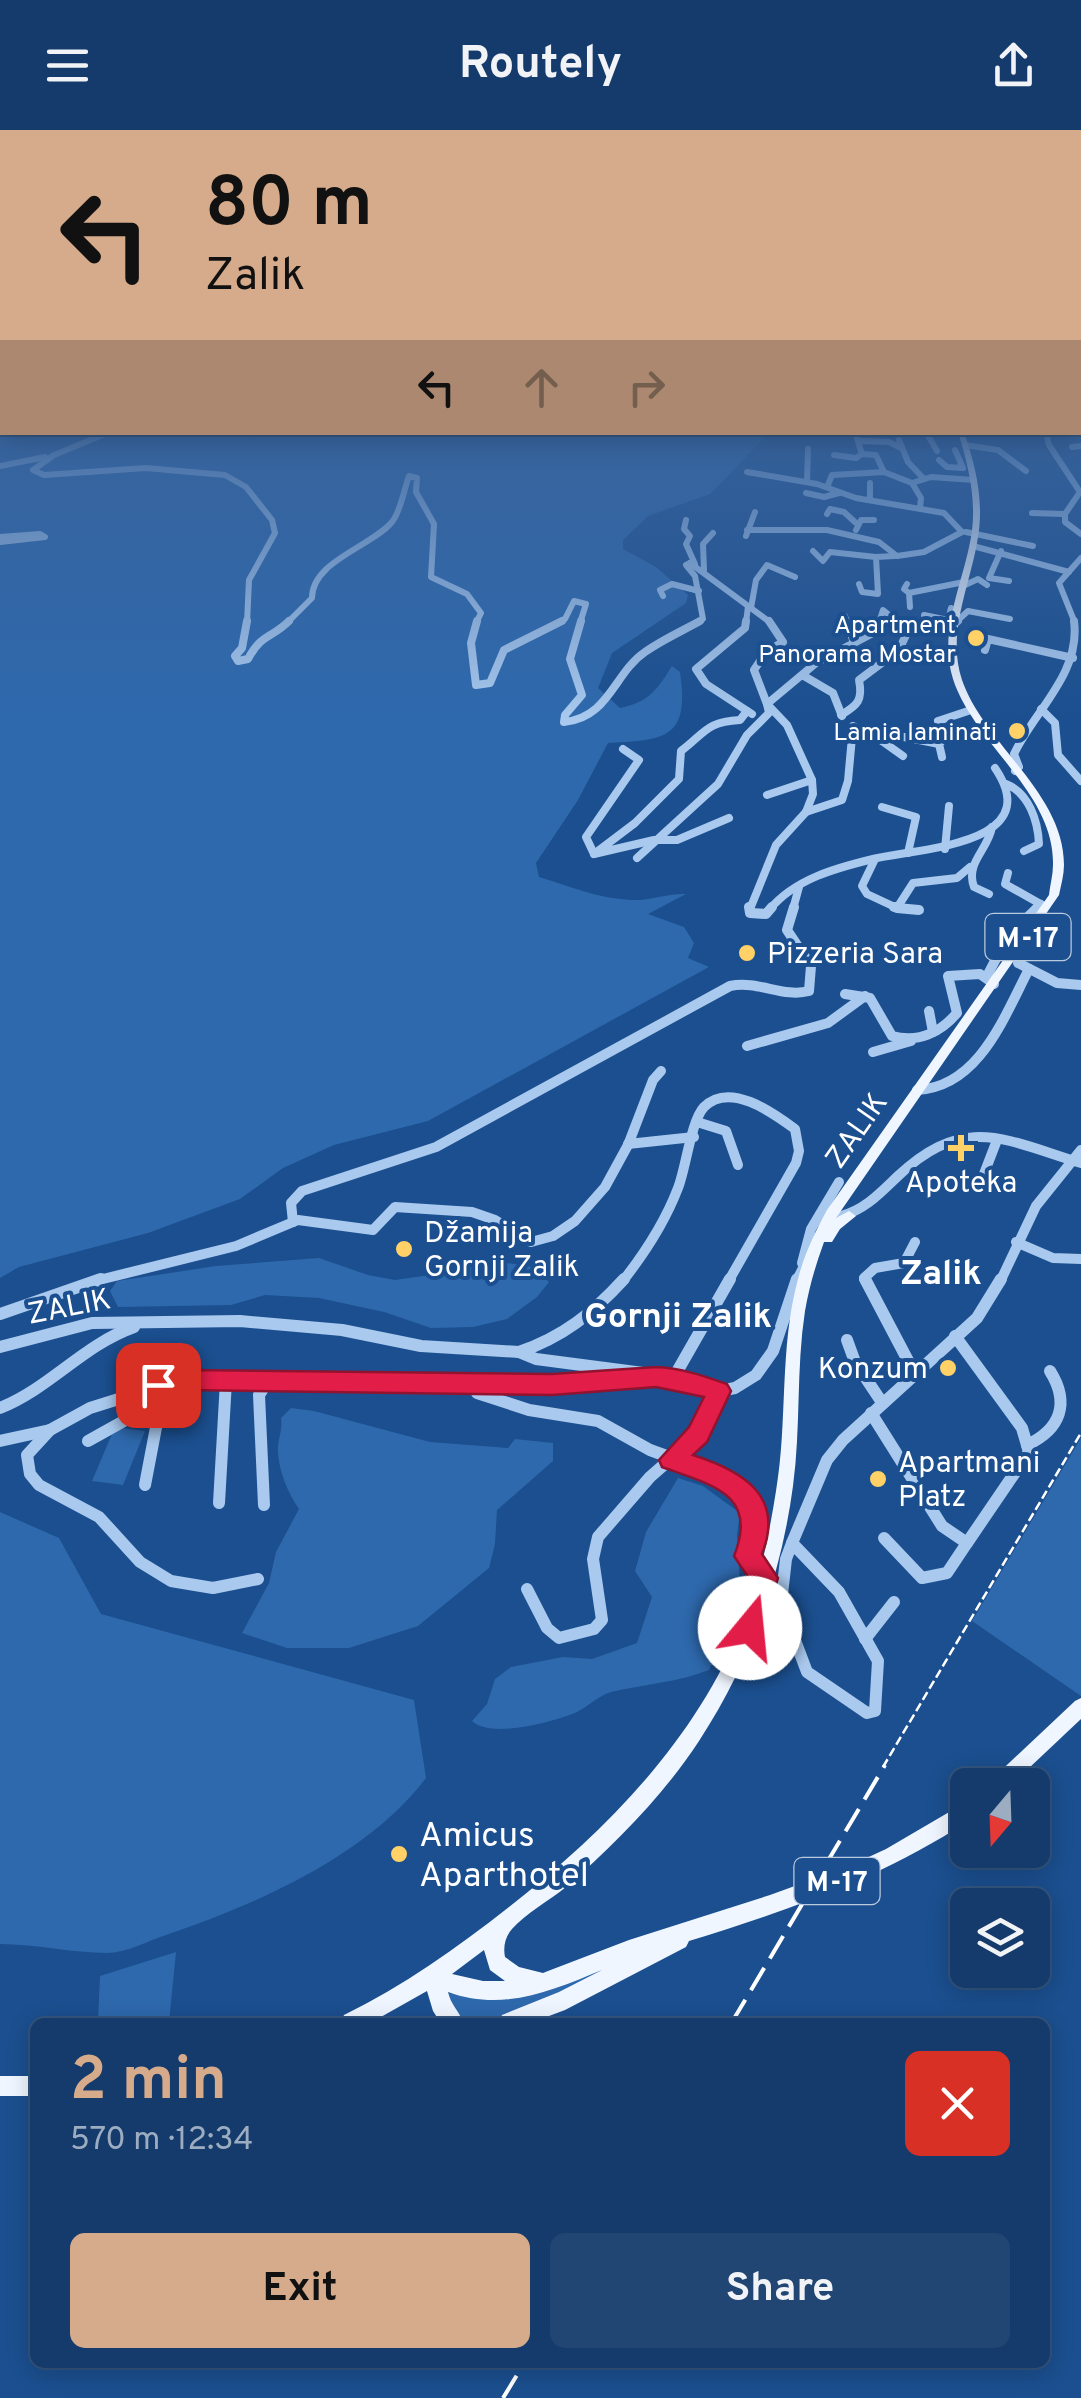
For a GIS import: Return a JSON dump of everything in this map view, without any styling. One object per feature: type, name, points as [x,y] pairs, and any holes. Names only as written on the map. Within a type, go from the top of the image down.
[{"type":"main road","name":"M-17","points":[[974,508],[972,546],[954,609],[953,662],[971,710],[1009,763]]},
{"type":"main road","name":"ZALIK","points":[[506,1922],[588,1858],[681,1755],[724,1685],[760,1597],[785,1489],[794,1339],[803,1274],[814,1248],[841,1214],[914,1094],[1045,906],[1060,870],[1056,836],[1040,805],[1009,763]]},
{"type":"main road","points":[[803,1274],[813,1272],[841,1214]]},
{"type":"main road","points":[[1016,1768],[1081,1707]]},
{"type":"main road","name":"M-17","points":[[434,1976],[462,1988],[490,1991],[545,1982],[647,1943],[697,1931],[876,1864],[950,1821]]},
{"type":"main road","name":"M-17","points":[[358,2018],[434,1976],[506,1922]]},
{"type":"main road","points":[[506,1922],[493,1946],[497,1963],[515,1976],[545,1982]]},
{"type":"main road","name":"M-17","points":[[519,2018],[565,2000],[697,1931]]},
{"type":"main road","points":[[434,1976],[443,2011],[449,2018]]},
{"type":"main road","points":[[0,2086],[30,2086]]},
{"type":"street","points":[[263,508],[270,513],[274,533],[250,580],[250,610],[242,648],[235,656],[241,661],[248,659],[258,639],[281,629],[312,598],[312,588],[324,573],[388,526],[399,508]]},
{"type":"street","points":[[428,508],[434,516],[435,562],[431,577],[458,588],[478,606],[480,613],[470,626],[469,650],[478,666],[476,685],[490,683],[504,650],[565,619],[574,601],[586,604],[570,659],[582,695],[562,720],[567,722],[610,697],[628,666],[644,652],[701,620],[704,614],[699,591],[686,565],[695,564]]},
{"type":"street","points":[[896,513],[901,508]]},
{"type":"street","points":[[920,508],[947,514],[962,532]]},
{"type":"street","points":[[1032,513],[1065,514],[1072,508]]},
{"type":"street","points":[[827,514],[830,509],[840,510],[856,523],[874,520]]},
{"type":"street","points":[[755,512],[747,533],[817,528],[879,542],[894,556]]},
{"type":"street","points":[[1065,514],[1065,522],[1081,534]]},
{"type":"street","points":[[637,858],[718,784],[747,735],[768,713],[754,670],[766,652],[783,639],[768,619],[703,574],[686,544],[690,536],[684,529],[686,520]]},
{"type":"street","points":[[856,523],[856,538]]},
{"type":"street","points":[[813,551],[825,562],[830,552],[894,556],[924,552],[962,532],[1034,546]]},
{"type":"street","points":[[40,534],[45,537],[0,540],[40,534]]},
{"type":"street","points":[[703,574],[703,544],[713,534]]},
{"type":"street","points":[[972,546],[1000,550],[1066,575]]},
{"type":"street","points":[[1000,550],[989,578],[1008,581]]},
{"type":"street","points":[[859,584],[862,592],[878,594],[876,557]]},
{"type":"street","points":[[767,704],[787,725],[812,780],[812,798],[806,812],[776,845],[764,882],[748,911],[766,914],[774,900],[824,874],[875,858],[945,850],[978,839],[1011,803],[1006,784],[995,768],[1009,763],[1019,768],[1015,749],[1041,710],[1057,694],[1080,642],[1072,610],[1059,586],[1081,558]]},
{"type":"street","points":[[762,720],[706,684],[696,668],[745,628],[756,580],[767,565],[795,577]]},
{"type":"street","points":[[910,607],[908,588],[964,584],[978,579],[986,586]]},
{"type":"street","points":[[663,596],[660,590],[672,584],[699,591]]},
{"type":"street","points":[[924,615],[948,620],[954,609],[940,602]]},
{"type":"street","points":[[767,704],[826,656],[875,630],[882,610],[896,619],[906,635],[898,650],[859,680],[862,694],[858,705],[841,715]]},
{"type":"street","points":[[953,626],[968,611],[1010,620]]},
{"type":"street","points":[[845,616],[854,643]]},
{"type":"street","points":[[985,650],[988,639],[1018,643],[1037,653]]},
{"type":"street","points":[[1021,652],[1073,658]]},
{"type":"street","points":[[804,676],[832,693],[840,704],[841,715],[854,726],[903,756]]},
{"type":"street","points":[[939,744],[945,738],[938,721],[971,710]]},
{"type":"street","points":[[1041,710],[1055,723],[1058,756],[1081,781]]},
{"type":"street","points":[[594,854],[635,822],[679,779],[680,754],[704,725],[716,719],[740,720],[747,711]]},
{"type":"street","points":[[806,812],[842,800],[852,775],[849,749],[854,726]]},
{"type":"street","points":[[882,741],[904,737],[939,744]]},
{"type":"street","points":[[939,744],[942,757]]},
{"type":"street","points":[[594,854],[586,837],[590,828],[639,760],[623,749]]},
{"type":"street","points":[[767,796],[812,780]]},
{"type":"street","points":[[1006,784],[1016,788],[1040,825],[1039,844],[1024,850]]},
{"type":"street","points":[[945,850],[949,806]]},
{"type":"street","points":[[882,807],[916,817],[908,852]]},
{"type":"street","points":[[594,854],[654,840],[677,840],[729,818]]},
{"type":"street","points":[[897,908],[913,884],[957,878],[970,867],[988,848],[992,827]]},
{"type":"street","points":[[875,858],[862,886],[868,894],[897,908],[919,910]]},
{"type":"street","points":[[970,867],[974,887],[989,894]]},
{"type":"street","points":[[872,1052],[933,1032],[957,1014],[948,976],[990,980],[1002,956],[997,947],[1045,906],[1005,884],[1008,872]]},
{"type":"street","points":[[293,1222],[291,1203],[302,1191],[436,1147],[730,986],[760,981],[795,995],[809,990],[814,979],[810,960],[787,930],[799,887]]},
{"type":"street","points":[[914,1094],[936,1089],[982,1056],[1024,966],[1064,986],[1081,985]]},
{"type":"street","points":[[846,994],[870,998],[888,1033],[900,1040],[914,1040]]},
{"type":"street","points":[[747,1046],[828,1022],[865,996]]},
{"type":"street","points":[[929,1012],[933,1032]]},
{"type":"street","points":[[0,1314],[73,1286],[236,1246],[308,1218],[373,1230],[395,1207],[417,1206],[474,1214],[494,1220],[523,1240],[544,1240],[581,1218],[614,1174],[653,1080],[661,1071]]},
{"type":"street","points":[[519,1352],[554,1342],[618,1286],[670,1214],[705,1106],[719,1100],[746,1100],[795,1130],[799,1151],[764,1225],[674,1378]]},
{"type":"street","points":[[698,1122],[726,1131],[738,1165]]},
{"type":"street","points":[[628,1144],[694,1136]]},
{"type":"street","points":[[841,1214],[930,1147],[960,1137],[997,1140],[1076,1161]]},
{"type":"street","points":[[982,1179],[997,1140]]},
{"type":"street","points":[[792,1542],[830,1580],[865,1639],[880,1670],[875,1711],[867,1712],[807,1672],[780,1591],[792,1542],[827,1460],[881,1401],[977,1318],[997,1293],[1016,1242],[1044,1192],[1076,1161],[1081,1150]]},
{"type":"street","points":[[527,1589],[547,1628],[559,1638],[594,1628],[602,1620],[594,1546],[609,1520],[698,1434],[719,1391],[744,1384],[760,1371],[773,1351],[803,1274],[808,1234],[839,1182]]},
{"type":"street","points":[[914,1372],[864,1278],[875,1268],[904,1263],[916,1242]]},
{"type":"street","points":[[1016,1242],[1054,1258],[1081,1258]]},
{"type":"street","name":"ZALIK","points":[[0,1347],[92,1323],[279,1323],[421,1346],[519,1352],[536,1359],[674,1378],[719,1391]]},
{"type":"street","name":"ZALIK","points":[[0,1408],[35,1392],[90,1345],[148,1323]]},
{"type":"street","points":[[884,1538],[922,1578],[947,1573],[1023,1465],[1028,1445],[1022,1428],[955,1336]]},
{"type":"street","points":[[847,1340],[855,1362],[881,1401]]},
{"type":"street","points":[[1028,1445],[1051,1432],[1062,1414],[1062,1387],[1050,1371]]},
{"type":"street","name":"ZALIK","points":[[0,1441],[50,1430],[112,1398],[176,1381],[552,1384],[656,1377]]},
{"type":"street","name":"ZALIK","points":[[88,1442],[167,1398],[174,1390],[209,1380]]},
{"type":"street","points":[[264,1504],[259,1394],[264,1387],[289,1380]]},
{"type":"street","points":[[218,1503],[226,1381]]},
{"type":"street","name":"ZALIK","points":[[476,1392],[529,1410],[598,1421],[672,1460],[705,1470],[742,1492],[756,1513],[756,1533],[747,1556],[765,1578]]},
{"type":"street","points":[[145,1485],[158,1417],[167,1398]]},
{"type":"street","points":[[871,1412],[942,1526],[966,1543]]},
{"type":"street","points":[[50,1430],[27,1454],[30,1474],[61,1500],[99,1517],[140,1562],[191,1587],[213,1588],[258,1579]]},
{"type":"street","points":[[760,1597],[787,1617]]},
{"type":"street","points":[[865,1639],[894,1602]]},
{"type":"shaded area","points":[[0,508],[671,508],[648,516],[623,540],[623,549],[656,567],[688,595],[686,603],[612,653],[598,688],[620,708],[651,694],[672,666],[680,672],[682,694],[677,723],[658,737],[608,743],[578,800],[536,863],[539,877],[608,897],[638,900],[686,894],[648,914],[684,927],[694,943],[688,958],[709,967],[428,1121],[334,1145],[283,1168],[240,1199],[148,1233],[19,1267],[0,1278]]},
{"type":"shaded area","points":[[471,1257],[532,1267],[549,1282],[537,1297],[507,1319],[473,1327],[431,1328],[384,1312],[319,1298],[265,1295],[231,1305],[118,1307],[110,1291],[117,1281],[216,1266],[319,1258],[395,1280],[450,1272]]},
{"type":"shaded area","points":[[291,1408],[430,1442],[508,1448],[515,1439],[553,1443],[553,1461],[497,1510],[489,1568],[418,1626],[349,1648],[287,1648],[242,1633],[269,1583],[276,1552],[299,1509],[285,1482],[278,1452],[281,1418]]},
{"type":"shaded area","points":[[115,1427],[145,1431],[123,1485],[92,1481]]},
{"type":"shaded area","points":[[1081,1438],[1081,1696],[972,1621]]},
{"type":"shaded area","points":[[678,1478],[703,1486],[740,1513],[737,1535],[741,1600],[709,1670],[611,1692],[577,1712],[539,1724],[493,1729],[472,1721],[487,1704],[495,1679],[511,1667],[563,1657],[592,1659],[637,1643],[652,1597],[635,1571],[646,1532]]},
{"type":"shaded area","points":[[0,1512],[59,1538],[101,1614],[414,1700],[426,1778],[402,1806],[342,1854],[273,1892],[201,1923],[114,1952],[0,1944]]},
{"type":"shaded area","points":[[176,1952],[169,2018],[98,2018],[100,1976]]},
{"type":"shaded area","points":[[603,1970],[551,1999],[502,2018],[456,2016],[448,1993],[466,1996]]},
{"type":"railway","points":[[883,1767],[1081,1433]]},
{"type":"railway","points":[[734,2018],[885,1765]]},
{"type":"railway","points":[[503,2398],[521,2368]]},
{"type":"place","name":"Apartment Panorama Mostar","points":[[976,638]]},
{"type":"place","name":"Lamia laminati","points":[[1017,731]]},
{"type":"place","name":"Pizzeria Sara","points":[[747,953]]},
{"type":"place","name":"Apoteka","points":[[961,1148]]},
{"type":"place","name":"Džamija Gornji Zalik","points":[[404,1249]]},
{"type":"place","name":"Konzum","points":[[948,1368]]},
{"type":"place","name":"Apartmani Platz","points":[[878,1479]]},
{"type":"place","name":"Amicus Aparthotel","points":[[399,1854]]},
{"type":"district","name":"Zalik","points":[[941,1272]]},
{"type":"district","name":"Gornji Zalik","points":[[678,1315]]},
{"type":"route","points":[[158,1385],[189,1380],[591,1384],[656,1377],[719,1391],[698,1434],[672,1460],[705,1470],[742,1492],[755,1508],[755,1540],[747,1556],[765,1578],[750,1628]]}]
